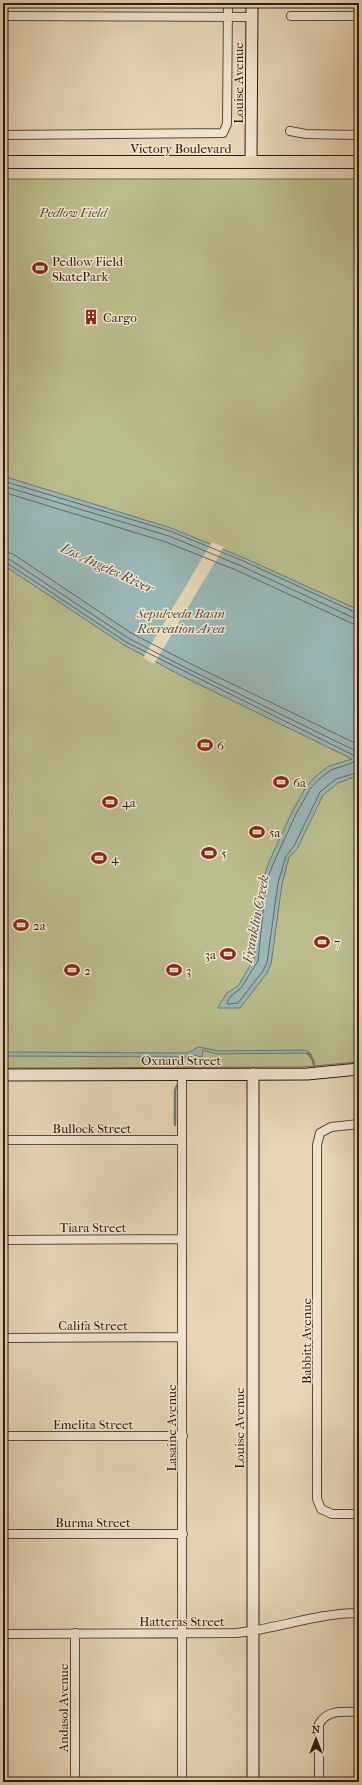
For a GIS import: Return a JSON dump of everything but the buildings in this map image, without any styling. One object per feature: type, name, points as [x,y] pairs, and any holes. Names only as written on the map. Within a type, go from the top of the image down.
[{"type":"main road","name":"Louise Avenue","points":[[251,162],[252,3]]},
{"type":"main road","name":"Victory Boulevard","points":[[3,162],[359,162]]},
{"type":"main road","name":"Oxnard Street","points":[[3,1075],[308,1074],[359,1069]]},
{"type":"main road","name":"Louise Avenue","points":[[253,1074],[253,1782]]},
{"type":"street","name":"Louise Avenue","points":[[225,131],[228,124],[228,3]]},
{"type":"street","points":[[3,16],[252,16]]},
{"type":"street","points":[[291,16],[359,16]]},
{"type":"street","name":"Victory Boulevard","points":[[3,135],[220,134],[225,131]]},
{"type":"street","points":[[290,131],[306,134],[359,135]]},
{"type":"street","name":"Lasaine Avenue","points":[[182,1074],[182,1782]]},
{"type":"street","name":"Babbitt Avenue","points":[[359,1124],[331,1127],[320,1133],[317,1145],[317,1499],[321,1509],[332,1514],[359,1514]]},
{"type":"street","name":"Bullock Street","points":[[3,1140],[182,1140]]},
{"type":"street","name":"Tiara Street","points":[[3,1240],[182,1239]]},
{"type":"street","name":"Califa Street","points":[[3,1338],[182,1337]]},
{"type":"street","name":"Emelita Street","points":[[3,1436],[183,1436]]},
{"type":"street","name":"Burma Street","points":[[3,1534],[183,1534]]},
{"type":"street","name":"Hatteras Street","points":[[3,1634],[236,1633],[253,1631],[336,1614],[359,1613]]},
{"type":"street","name":"Andasol Avenue","points":[[75,1633],[75,1782]]},
{"type":"street","points":[[319,1782],[319,1724],[323,1717],[333,1712],[359,1712]]},
{"type":"green space","name":"Sepulveda Basin Recreation Area","points":[[3,179],[359,179],[359,1062],[301,1067],[3,1068]]},
{"type":"water","name":"Los Angeles River","points":[[3,476],[171,528],[242,557],[359,610],[359,775],[338,783],[323,795],[297,849],[289,857],[282,884],[271,964],[267,973],[240,1008],[218,1007],[227,993],[238,986],[254,959],[262,883],[269,862],[292,812],[306,787],[315,777],[329,766],[352,759],[184,677],[124,645],[3,565]]},
{"type":"water","points":[[198,1047],[219,1051],[304,1050],[308,1051],[312,1055],[303,1053],[216,1054],[203,1050],[202,1057],[193,1055],[187,1057],[3,1056],[3,1052],[186,1053]]},
{"type":"pier","points":[[212,542],[224,547],[154,664],[143,658]]},
{"type":"waterway","points":[[308,1053],[313,1060],[315,1070]]},
{"type":"waterway","points":[[188,1070],[192,1064]]},
{"type":"waterway","points":[[175,1125],[175,1090],[179,1082]]},
{"type":"place","name":"Pedlow Field SkatePark","points":[[40,268]]},
{"type":"place","name":"Cargo","points":[[91,317]]},
{"type":"place","name":"6","points":[[205,745]]},
{"type":"place","name":"6a","points":[[281,782]]},
{"type":"place","name":"4a","points":[[110,802]]},
{"type":"place","name":"5a","points":[[257,832]]},
{"type":"place","name":"5","points":[[209,853]]},
{"type":"place","name":"4","points":[[99,858]]},
{"type":"place","name":"2a","points":[[21,925]]},
{"type":"place","name":"7","points":[[322,942]]},
{"type":"place","name":"3a","points":[[228,954]]},
{"type":"place","name":"2","points":[[72,970]]},
{"type":"place","name":"3","points":[[174,970]]},
{"type":"park label","name":"Pedlow Field","points":[[73,212]]},
{"type":"water label","name":"Franklin Creek","points":[[256,919]]}]
